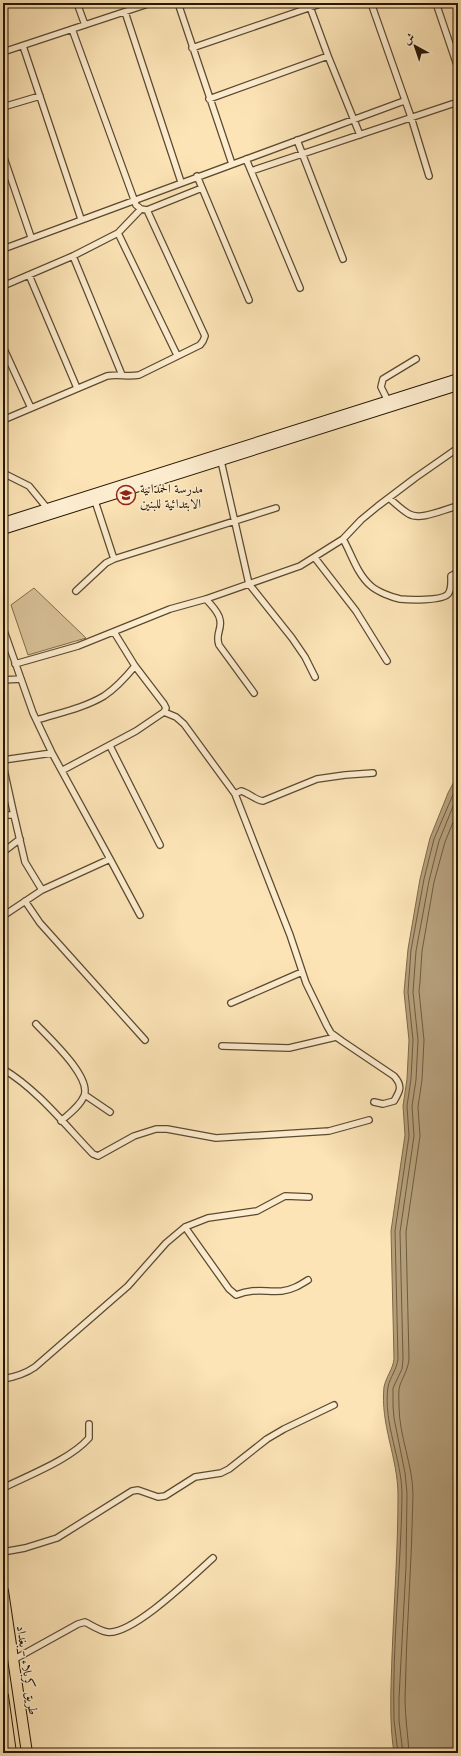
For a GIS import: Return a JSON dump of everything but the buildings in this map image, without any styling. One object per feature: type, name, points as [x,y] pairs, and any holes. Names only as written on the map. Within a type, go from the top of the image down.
[{"type":"highway","name":"طريق كربلاء - بغداد","points":[[3,1591],[27,1753]]},
{"type":"highway","points":[[3,1696],[11,1753]]},
{"type":"main road","points":[[3,522],[458,378]]},
{"type":"main road","points":[[3,530],[458,386]]},
{"type":"street","points":[[77,3],[85,25]]},
{"type":"street","points":[[3,52],[151,3]]},
{"type":"street","points":[[178,3],[232,164]]},
{"type":"street","points":[[192,48],[323,3]]},
{"type":"street","points":[[371,3],[404,101],[411,117],[429,176]]},
{"type":"street","points":[[436,3],[451,42],[458,68]]},
{"type":"street","points":[[310,7],[360,135]]},
{"type":"street","points":[[125,12],[181,182]]},
{"type":"street","points":[[3,420],[107,376],[139,375],[200,345],[205,336],[144,209],[136,205],[133,200],[72,30]]},
{"type":"street","points":[[451,42],[458,40]]},
{"type":"street","points":[[23,46],[81,219]]},
{"type":"street","points":[[209,99],[328,56]]},
{"type":"street","points":[[3,107],[40,96]]},
{"type":"street","points":[[3,249],[31,237],[404,101]]},
{"type":"street","points":[[252,171],[458,102]]},
{"type":"street","points":[[297,140],[343,259]]},
{"type":"street","points":[[3,155],[31,237]]},
{"type":"street","points":[[246,159],[300,288]]},
{"type":"street","points":[[197,176],[249,300]]},
{"type":"street","points":[[3,286],[73,256],[118,233],[144,209],[202,188]]},
{"type":"street","points":[[118,233],[177,355]]},
{"type":"street","points":[[73,256],[122,375]]},
{"type":"street","points":[[29,275],[77,388]]},
{"type":"street","points":[[3,347],[31,408]]},
{"type":"street","points":[[388,401],[381,387],[383,379],[416,359]]},
{"type":"street","points":[[15,664],[78,646],[170,609],[206,599],[300,566],[315,558],[343,539],[361,520],[415,478],[458,448]]},
{"type":"street","points":[[221,460],[249,584],[292,638],[305,657],[315,677]]},
{"type":"street","points":[[3,473],[29,486],[47,508]]},
{"type":"street","points":[[389,498],[410,515],[416,517],[426,516],[458,506]]},
{"type":"street","points":[[95,500],[114,560]]},
{"type":"street","points":[[76,591],[106,563],[276,508]]},
{"type":"street","points":[[343,539],[361,577],[373,588],[398,598],[423,600],[444,597],[449,594],[451,587],[451,576],[458,572]]},
{"type":"street","points":[[315,558],[356,611],[387,661]]},
{"type":"street","points":[[206,599],[215,609],[220,620],[216,638],[219,645],[254,693]]},
{"type":"street","points":[[3,628],[15,664],[37,720],[52,752],[140,915]]},
{"type":"street","points":[[63,770],[136,731],[164,712],[166,708],[135,666],[114,632]]},
{"type":"street","points":[[37,720],[90,703],[100,698],[122,681],[135,666]]},
{"type":"street","points":[[3,680],[21,679]]},
{"type":"street","points":[[164,712],[176,717],[184,724],[235,794],[290,935],[302,972],[315,1004],[329,1029],[336,1037],[394,1076],[399,1081],[401,1086],[394,1101],[383,1104],[374,1102]]},
{"type":"street","points":[[110,746],[160,845]]},
{"type":"street","points":[[3,760],[52,752]]},
{"type":"street","points":[[3,764],[26,862],[42,890]]},
{"type":"street","points":[[235,794],[241,791],[263,801],[317,779],[372,773]]},
{"type":"street","points":[[3,815],[14,815]]},
{"type":"street","points":[[3,852],[20,839]]},
{"type":"street","points":[[3,916],[42,890],[110,859]]},
{"type":"street","points":[[25,901],[40,923],[145,1040]]},
{"type":"street","points":[[231,1003],[302,972]]},
{"type":"street","points":[[36,1024],[70,1060],[82,1078],[85,1086],[85,1095],[80,1104],[61,1121]]},
{"type":"street","points":[[222,1046],[289,1048],[336,1037]]},
{"type":"street","points":[[3,1069],[23,1082],[93,1154],[98,1156],[134,1136],[156,1129],[167,1129],[216,1138],[329,1131],[369,1120]]},
{"type":"street","points":[[85,1095],[110,1112]]},
{"type":"street","points":[[3,1378],[13,1378],[27,1373],[72,1336],[128,1286],[166,1243],[185,1227],[208,1218],[257,1211],[285,1196],[309,1197]]},
{"type":"street","points":[[185,1227],[229,1289],[236,1295],[250,1290],[283,1290],[294,1288],[308,1280]]},
{"type":"street","points":[[3,1552],[25,1548],[57,1538],[132,1491],[138,1490],[158,1497],[165,1496],[195,1476],[221,1473],[229,1469],[284,1429],[334,1405]]},
{"type":"street","points":[[3,1488],[61,1459],[83,1446],[89,1438],[89,1424]]},
{"type":"street","points":[[13,1660],[78,1624],[85,1622],[107,1632],[124,1628],[144,1618],[213,1558]]},
{"type":"shaded area","points":[[34,588],[86,638],[28,655],[11,605]]},
{"type":"water","points":[[458,774],[458,1753],[394,1753],[391,1729],[391,1693],[398,1495],[395,1468],[384,1414],[383,1401],[384,1387],[394,1359],[391,1231],[405,1135],[403,1106],[407,1079],[409,1040],[404,992],[408,949],[420,879],[430,838],[448,793]]},
{"type":"place","name":"مدرسة الحمدانية الابتدائية للبنين","points":[[126,495]]}]
